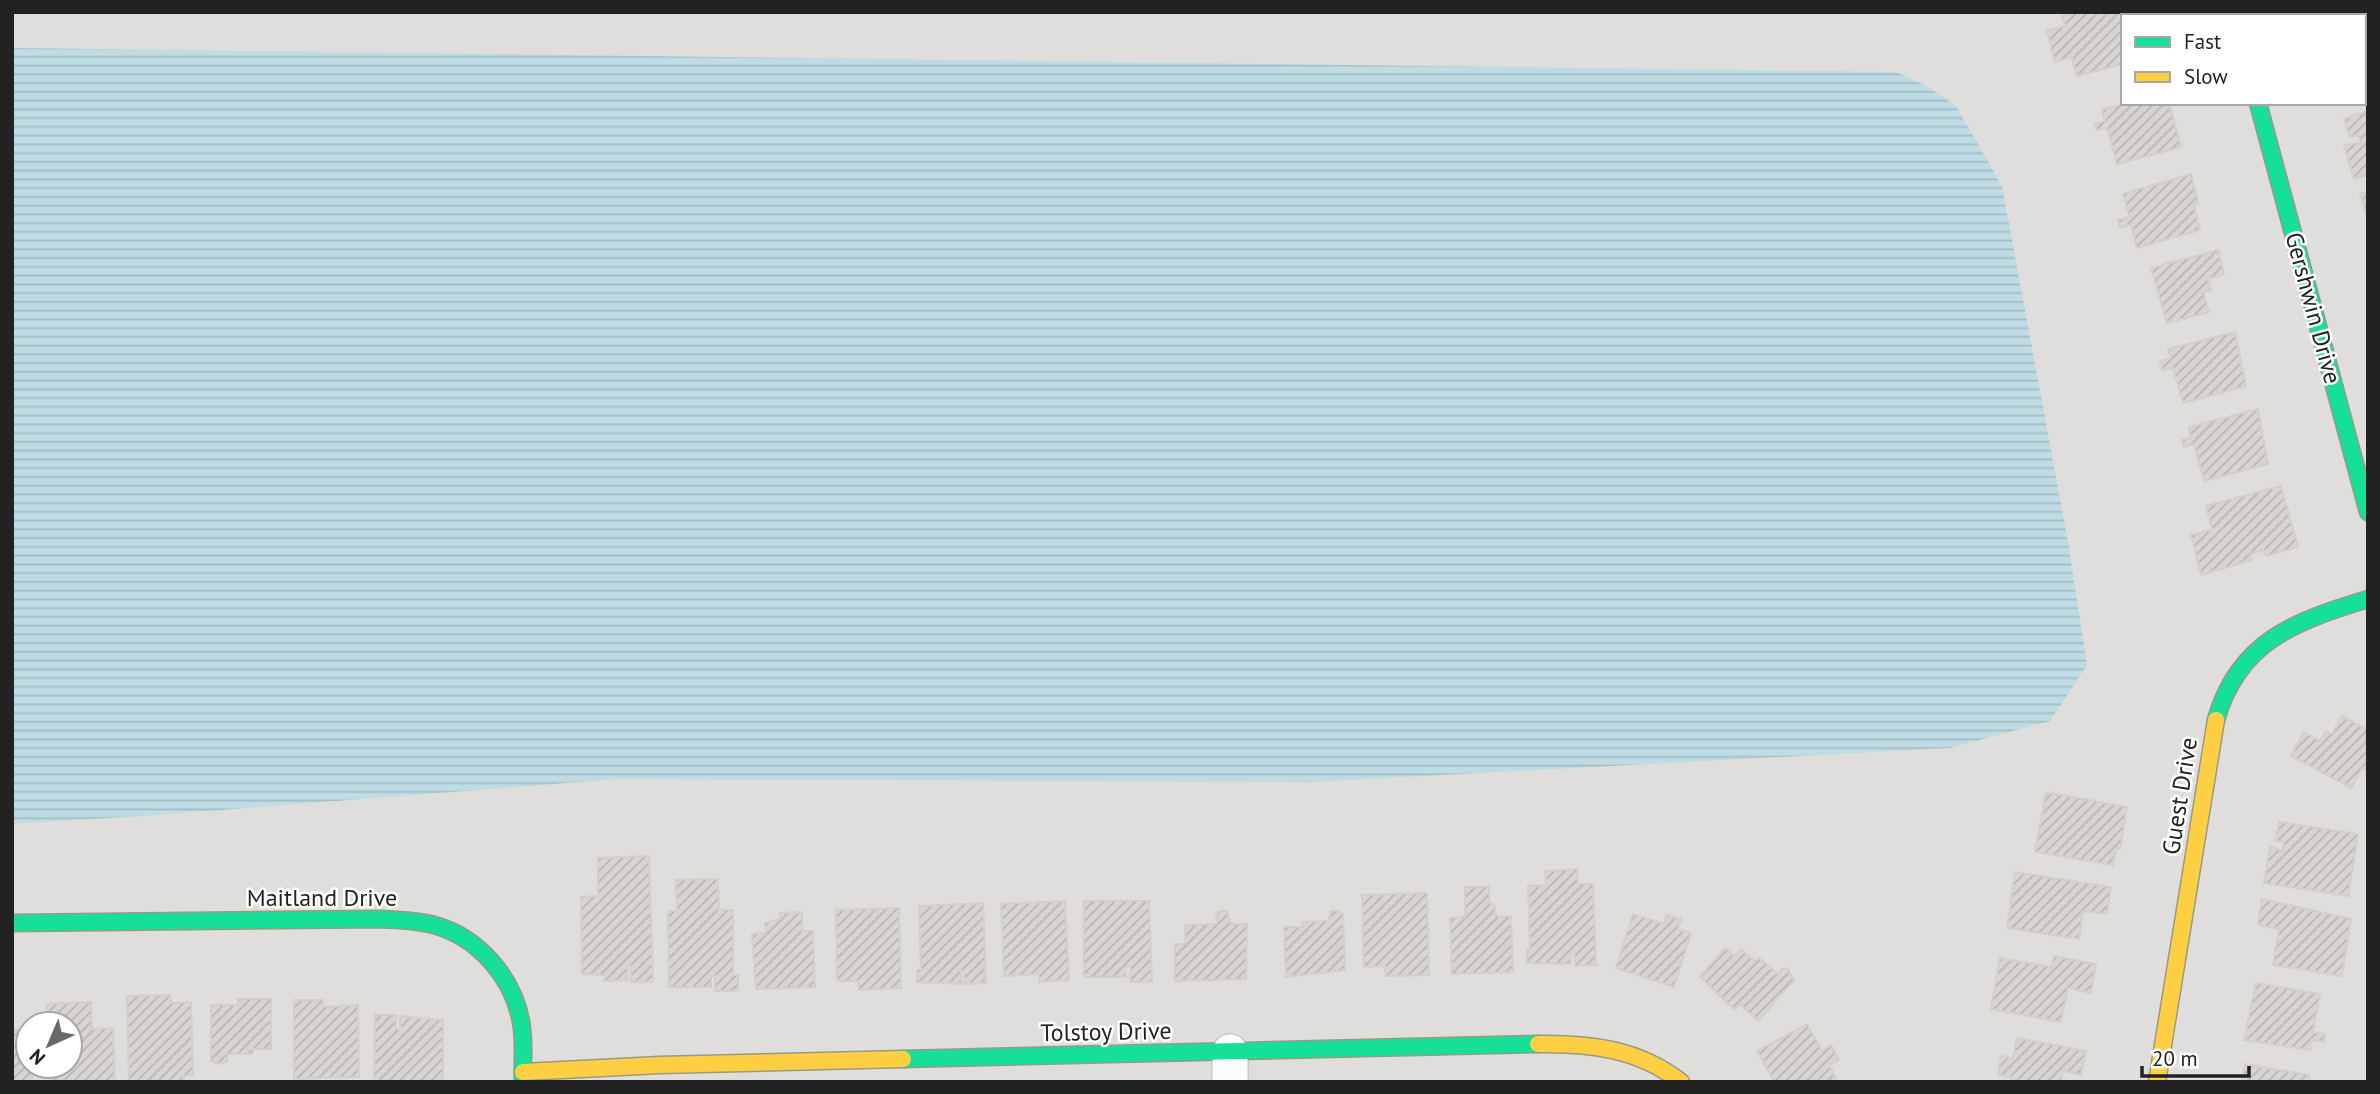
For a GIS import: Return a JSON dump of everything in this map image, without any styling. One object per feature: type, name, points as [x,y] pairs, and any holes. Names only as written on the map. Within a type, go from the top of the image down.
[{"type":"street","name":"Gershwin Drive","points":[[2259,105],[2368,512]]},
{"type":"street","name":"Guest Drive","points":[[2157,1082],[2216,718],[2229,685],[2249,657],[2281,631],[2368,599]]},
{"type":"street","name":"Maitland Drive","points":[[12,923],[380,919],[418,921],[454,931],[480,949],[498,967],[511,989],[521,1020],[523,1077]]},
{"type":"street","name":"Tolstoy Drive","points":[[523,1077],[660,1065],[931,1070],[1230,1067],[1543,1044],[1621,1049],[1648,1060],[1681,1082]]},
{"type":"shaded area","points":[[12,12],[2368,12],[2368,1082],[12,1082]]},
{"type":"water","points":[[12,48],[1896,72],[1929,87],[1956,106],[2002,186],[2068,542],[2087,665],[2050,721],[1950,748],[1312,782],[618,779],[12,824]]},
{"type":"building","points":[[2076,12],[2146,14],[2121,14],[2121,65],[2077,76],[2071,57],[2055,62],[2047,31],[2065,26],[2062,16]]},
{"type":"building","points":[[2309,12],[2345,12],[2340,14]]},
{"type":"building","points":[[2366,32],[2368,32],[2366,92]]},
{"type":"building","points":[[2121,105],[2170,105],[2181,147],[2117,164],[2107,128],[2097,130],[2095,124],[2105,121],[2102,110]]},
{"type":"building","points":[[2368,111],[2368,175],[2354,179],[2344,145],[2361,143],[2358,135],[2350,137],[2344,119]]},
{"type":"building","points":[[2191,174],[2198,203],[2194,205],[2200,230],[2137,248],[2131,224],[2120,228],[2118,220],[2130,217],[2123,194]]},
{"type":"building","points":[[2368,192],[2368,220],[2360,194]]},
{"type":"building","points":[[2218,250],[2224,274],[2208,279],[2211,290],[2203,292],[2209,312],[2167,323],[2151,268]]},
{"type":"building","points":[[2235,332],[2246,386],[2183,403],[2173,368],[2162,370],[2160,361],[2171,358],[2168,349]]},
{"type":"building","points":[[2258,409],[2268,464],[2204,481],[2194,444],[2184,447],[2182,440],[2191,437],[2189,427]]},
{"type":"building","points":[[2281,486],[2298,547],[2266,556],[2264,550],[2250,554],[2252,560],[2201,575],[2191,535],[2212,530],[2206,506]]},
{"type":"building","points":[[2342,716],[2368,730],[2368,771],[2362,768],[2351,788],[2291,756],[2304,732],[2320,741],[2326,731],[2332,734]]},
{"type":"building","points":[[2046,792],[2127,807],[2120,849],[2116,848],[2113,865],[2035,852]]},
{"type":"building","points":[[2279,822],[2358,834],[2348,896],[2264,883],[2270,846],[2283,851],[2284,842],[2276,841]]},
{"type":"building","points":[[649,856],[653,982],[631,982],[631,966],[627,966],[628,980],[604,981],[605,975],[582,974],[581,897],[598,896],[598,858]]},
{"type":"building","points":[[1577,869],[1578,884],[1593,884],[1596,965],[1575,966],[1574,952],[1571,952],[1571,964],[1527,963],[1527,950],[1530,950],[1528,886],[1546,885],[1545,871]]},
{"type":"building","points":[[2015,872],[2111,887],[2107,914],[2083,911],[2079,939],[2007,928]]},
{"type":"building","points":[[718,879],[719,910],[733,910],[733,975],[738,975],[738,991],[715,991],[715,976],[711,976],[711,987],[669,987],[668,911],[677,911],[676,880]]},
{"type":"building","points":[[1465,887],[1489,887],[1489,902],[1495,906],[1498,917],[1511,916],[1513,972],[1452,974],[1450,918],[1465,917]]},
{"type":"building","points":[[1427,893],[1429,975],[1385,976],[1385,966],[1364,967],[1362,895]]},
{"type":"building","points":[[2262,899],[2351,919],[2342,976],[2273,965],[2279,929],[2258,925]]},
{"type":"building","points":[[1065,901],[1069,980],[1039,982],[1039,974],[1004,976],[1001,904]]},
{"type":"building","points":[[1084,901],[1149,901],[1152,982],[1130,982],[1131,967],[1126,966],[1126,977],[1084,977]]},
{"type":"building","points":[[983,903],[986,983],[965,984],[964,971],[961,971],[962,984],[917,982],[917,970],[921,969],[919,906]]},
{"type":"building","points":[[899,908],[901,988],[859,990],[858,981],[837,981],[836,910]]},
{"type":"building","points":[[1219,911],[1227,911],[1231,924],[1247,924],[1246,979],[1175,981],[1175,944],[1185,944],[1185,925],[1217,924],[1216,915]]},
{"type":"building","points":[[1331,911],[1343,914],[1345,970],[1286,977],[1284,927],[1303,927],[1303,922],[1328,921]]},
{"type":"building","points":[[802,912],[802,931],[813,931],[815,987],[756,989],[752,934],[766,933],[765,923],[780,919],[780,913]]},
{"type":"building","points":[[1633,914],[1664,924],[1666,915],[1681,919],[1678,929],[1691,933],[1674,987],[1616,968]]},
{"type":"building","points":[[1725,948],[1734,956],[1741,949],[1755,961],[1759,958],[1778,974],[1787,968],[1794,980],[1758,1021],[1740,1004],[1735,1010],[1700,977]]},
{"type":"building","points":[[2054,956],[2096,964],[2091,993],[2068,988],[2061,1022],[1991,1009],[2000,958],[2052,967]]},
{"type":"building","points":[[2256,983],[2320,994],[2313,1032],[2325,1034],[2324,1042],[2311,1040],[2310,1050],[2244,1040]]},
{"type":"building","points":[[170,995],[171,1003],[191,1002],[193,1075],[184,1076],[184,1082],[129,1082],[127,996]]},
{"type":"building","points":[[238,999],[271,999],[271,1049],[253,1049],[253,1054],[227,1054],[227,1062],[218,1064],[211,1061],[211,1005],[238,1005]]},
{"type":"building","points":[[294,1000],[323,1000],[323,1007],[358,1005],[359,1077],[294,1079]]},
{"type":"building","points":[[91,1002],[92,1029],[113,1028],[115,1082],[50,1082],[84,1080],[84,1010],[47,1010],[47,1004]]},
{"type":"building","points":[[375,1015],[396,1015],[396,1029],[400,1029],[400,1016],[443,1020],[443,1082],[374,1082]]},
{"type":"building","points":[[1807,1024],[1822,1051],[1831,1045],[1839,1060],[1829,1065],[1836,1078],[1829,1082],[1774,1082],[1757,1051]]},
{"type":"building","points":[[14,1030],[14,1080],[33,1082],[12,1082]]},
{"type":"building","points":[[2017,1038],[2086,1051],[2081,1075],[2063,1071],[2061,1082],[2010,1082],[2011,1077],[1998,1075],[2001,1056],[2013,1058]]},
{"type":"building","points":[[2245,1064],[2309,1075],[2308,1082],[2242,1082]]},
{"type":"traffic: fast","points":[[2259,105],[2368,512]]},
{"type":"traffic: fast","points":[[2216,720],[2226,693],[2239,671],[2273,638],[2317,616],[2368,599]]},
{"type":"traffic: fast","points":[[12,923],[380,919],[434,925],[450,931],[479,949],[502,975],[517,1005],[522,1030],[523,1082]]},
{"type":"traffic: fast","points":[[903,1059],[1538,1044]]},
{"type":"traffic: slow","points":[[2157,1082],[2216,720]]},
{"type":"traffic: slow","points":[[1538,1044],[1613,1050],[1648,1062],[1681,1082]]},
{"type":"traffic: slow","points":[[523,1072],[660,1065],[903,1059]]}]
